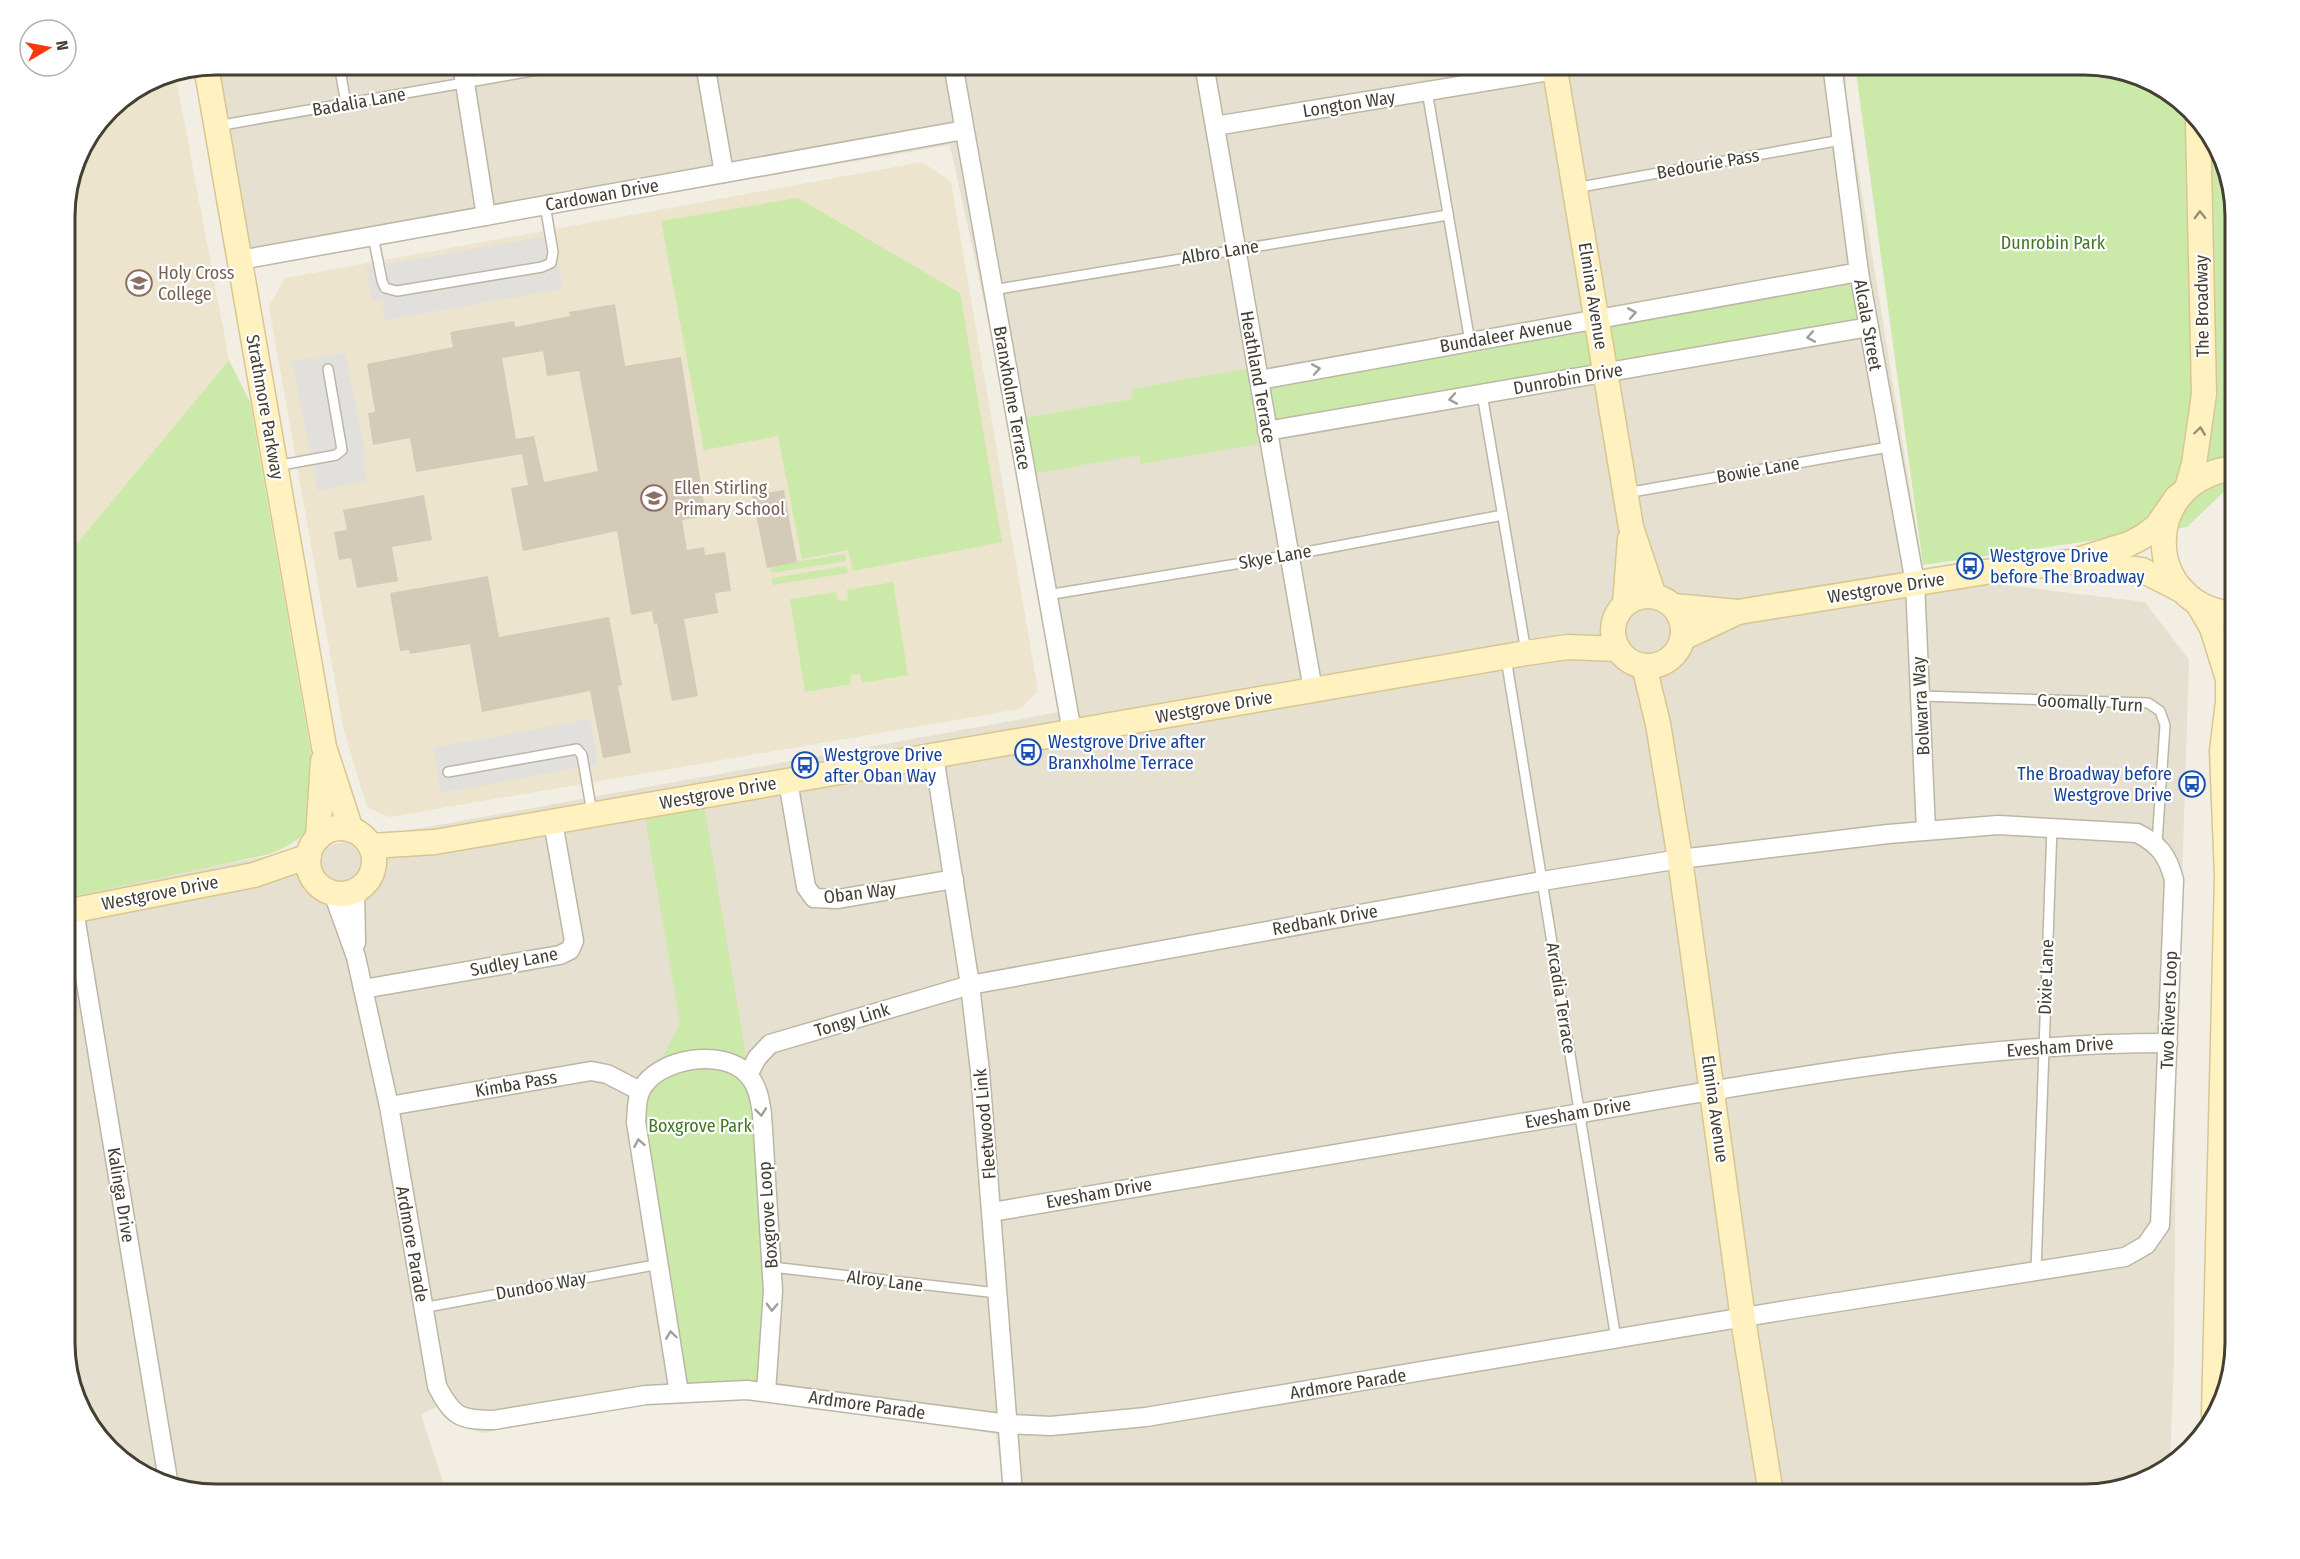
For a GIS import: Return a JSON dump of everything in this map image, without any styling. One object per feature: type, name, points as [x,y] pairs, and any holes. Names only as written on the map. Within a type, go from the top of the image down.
[{"type":"street","name":"Strathmore Parkway","points":[[208,75],[324,747],[351,830]]},
{"type":"street","points":[[464,75],[486,216]]},
{"type":"street","points":[[707,75],[724,173]]},
{"type":"street","name":"Branxholme Terrace","points":[[955,75],[1072,732]]},
{"type":"street","name":"Heathland Terrace","points":[[1206,75],[1312,690]]},
{"type":"street","name":"Longton Way","points":[[1215,126],[1512,75]]},
{"type":"street","name":"Elmina Avenue","points":[[1555,75],[1631,527],[1664,601]]},
{"type":"street","name":"Alcala Street","points":[[1833,75],[1859,272],[1915,583]]},
{"type":"street","name":"Cardowan Drive","points":[[240,260],[964,130]]},
{"type":"street","name":"The Broadway","points":[[2182,493],[2194,464],[2204,394],[2198,134]]},
{"type":"street","name":"Bundaleer Avenue","points":[[1258,380],[1859,272]]},
{"type":"street","name":"Dunrobin Drive","points":[[1267,431],[1869,327]]},
{"type":"street","points":[[2225,469],[2217,470],[2195,480],[2182,493],[2167,519],[2163,543],[2168,566],[2212,628],[2225,670]]},
{"type":"street","name":"Westgrove Drive","points":[[2071,562],[2129,544],[2144,536],[2157,526],[2182,493]]},
{"type":"street","name":"Elmina Avenue","points":[[1620,612],[1631,527]]},
{"type":"street","name":"Westgrove Drive","points":[[1683,638],[1737,612],[2004,568],[2071,562],[2142,570],[2220,613],[2225,613]]},
{"type":"street","name":"Bolwarra Way","points":[[1915,583],[1926,830]]},
{"type":"street","points":[[1643,596],[1664,601],[1683,627],[1683,638],[1673,656],[1654,664],[1634,663],[1618,650],[1614,640],[1620,612],[1643,596]]},
{"type":"street","name":"Westgrove Drive","points":[[1664,601],[1737,612]]},
{"type":"street","name":"Westgrove Drive","points":[[1568,647],[1620,612]]},
{"type":"street","name":"Westgrove Drive","points":[[371,846],[435,842],[1516,654],[1568,647],[1618,650]]},
{"type":"street","name":"Elmina Avenue","points":[[1654,664],[1658,724],[1680,859],[1743,1319],[1769,1484]]},
{"type":"street","points":[[2225,726],[2222,751],[2225,826]]},
{"type":"street","name":"Strathmore Parkway","points":[[313,857],[324,747]]},
{"type":"street","name":"Fleetwood Link","points":[[934,756],[970,985],[992,1212],[1012,1484]]},
{"type":"street","name":"Oban Way","points":[[788,781],[806,887],[814,898],[831,900],[954,879]]},
{"type":"street","name":"Sudley Lane","points":[[363,989],[560,955],[570,950],[574,941],[553,822]]},
{"type":"street","points":[[1680,859],[1926,830],[1998,825],[2137,833],[2157,843]]},
{"type":"street","name":"Westgrove Drive","points":[[75,910],[254,875],[313,857],[333,829],[351,830]]},
{"type":"street","points":[[351,830],[371,846],[372,871]]},
{"type":"street","name":"Westgrove Drive","points":[[344,892],[363,886],[372,871],[435,842]]},
{"type":"street","name":"Two Rivers Loop","points":[[1743,1319],[2125,1257],[2146,1245],[2160,1225],[2174,880],[2169,862],[2157,843]]},
{"type":"street","points":[[313,857],[325,890],[344,892]]},
{"type":"street","name":"Redbank Drive","points":[[970,985],[1542,881],[1680,859]]},
{"type":"street","name":"Ardmore Parade","points":[[344,892],[388,1106],[437,1386],[448,1409],[470,1420],[494,1420],[646,1395],[766,1392],[1008,1424],[1051,1426],[1146,1417],[1743,1319]]},
{"type":"street","name":"Kalinga Drive","points":[[75,940],[167,1475]]},
{"type":"street","points":[[2214,1396],[2225,959]]},
{"type":"street","name":"Tongy Link","points":[[748,1075],[757,1058],[771,1044],[970,985]]},
{"type":"street","name":"Evesham Drive","points":[[992,1212],[1712,1090],[1870,1066],[2043,1047],[2107,1043],[2168,1043]]},
{"type":"street","points":[[679,1393],[636,1122],[640,1091],[651,1076],[674,1065],[684,1063],[716,1059],[741,1068],[748,1075]]},
{"type":"street","name":"Kimba Pass","points":[[388,1106],[591,1071],[607,1074],[640,1091]]},
{"type":"street","name":"Boxgrove Loop","points":[[748,1075],[757,1089],[762,1114],[772,1268],[771,1339],[766,1392]]},
{"type":"lane","points":[[341,75],[346,104]]},
{"type":"lane","name":"Badalia Lane","points":[[217,126],[510,75]]},
{"type":"lane","points":[[1427,91],[1470,342]]},
{"type":"lane","name":"Bedourie Pass","points":[[1575,188],[1841,140]]},
{"type":"lane","points":[[373,236],[385,288],[397,291],[542,267],[551,263],[553,252],[545,206]]},
{"type":"lane","name":"Albro Lane","points":[[993,290],[1448,215]]},
{"type":"lane","points":[[276,465],[336,455],[342,450],[328,369]]},
{"type":"lane","points":[[1482,394],[1503,515],[1516,654]]},
{"type":"lane","name":"Bowie Lane","points":[[1626,493],[1889,447]]},
{"type":"lane","name":"Skye Lane","points":[[1047,595],[1290,555],[1503,515]]},
{"type":"lane","name":"Arcadia Terrace","points":[[1516,654],[1542,881],[1616,1340]]},
{"type":"lane","name":"Goomally Turn","points":[[1921,696],[2148,703],[2160,711],[2165,725],[2157,843]]},
{"type":"lane","points":[[448,772],[577,749],[582,755],[592,815]]},
{"type":"lane","name":"Dixie Lane","points":[[2036,1271],[2052,827]]},
{"type":"lane","name":"Dundoo Way","points":[[422,1308],[660,1264]]},
{"type":"lane","name":"Alroy Lane","points":[[772,1268],[998,1293]]},
{"type":"shaded area","points":[[207,75],[1846,75],[1846,94],[1924,575],[2145,602],[2189,660],[2176,1071],[2174,1357],[2170,1455],[2155,1465],[2121,1479],[2084,1484],[1003,1484],[996,1434],[770,1398],[626,1405],[482,1433],[444,1417],[440,1405],[421,1415],[444,1484],[198,1483],[171,1477],[138,1460],[116,1443],[94,1414],[80,1380],[75,1352],[75,891],[1060,712],[993,342],[950,145],[229,269],[195,77]]},
{"type":"shaded area","name":"Holy Cross College","points":[[176,81],[229,360],[75,546],[75,207],[80,179],[94,145],[116,116],[145,94]]},
{"type":"shaded area","name":"Ellen Stirling Primary School","points":[[922,162],[951,182],[1038,691],[1020,709],[389,817],[367,807],[343,727],[269,306],[285,278]]},
{"type":"shaded area","points":[[553,235],[563,289],[385,320],[382,300],[372,301],[366,268]]},
{"type":"shaded area","points":[[345,352],[366,457],[362,459],[367,481],[318,491],[292,362]]},
{"type":"shaded area","points":[[590,719],[598,764],[441,793],[433,748]]},
{"type":"green space","name":"Dunrobin Park","points":[[1856,75],[2084,75],[2102,76],[2138,86],[2162,99],[2190,123],[2206,145],[2220,179],[2225,216],[2225,491],[2187,527],[1923,565]]},
{"type":"green space","points":[[798,198],[960,293],[1002,542],[853,571],[848,550],[802,559],[778,436],[704,450],[661,221]]},
{"type":"green space","points":[[1859,272],[1869,327],[1268,431],[1269,442],[1140,464],[1140,455],[1026,475],[1012,420],[1133,399],[1132,389],[1256,367],[1258,379]]},
{"type":"green space","points":[[229,360],[250,402],[316,782],[311,820],[303,835],[270,854],[75,896],[75,546]]},
{"type":"green space","points":[[845,554],[846,561],[771,573],[770,566]]},
{"type":"green space","points":[[846,566],[848,573],[773,585],[771,578]]},
{"type":"green space","points":[[893,582],[908,675],[862,683],[860,674],[851,675],[851,684],[805,692],[790,599],[836,592],[838,601],[848,600],[847,590]]},
{"type":"green space","name":"Boxgrove Park","points":[[702,795],[749,1074],[762,1114],[766,1392],[679,1393],[640,1091],[654,1074],[680,1023],[643,805]]},
{"type":"building","points":[[615,304],[625,366],[681,357],[706,516],[682,520],[687,550],[704,547],[705,555],[725,552],[731,591],[715,593],[718,613],[684,619],[698,696],[672,701],[657,623],[654,624],[652,611],[631,615],[617,531],[523,551],[511,488],[528,485],[522,454],[416,472],[410,438],[373,445],[368,413],[375,412],[367,364],[453,347],[450,332],[514,321],[515,327],[570,316],[569,312]],"holes":[[[543,351],[547,376],[579,371],[598,471],[544,482],[534,436],[516,439],[502,358]]]},
{"type":"building","points":[[784,490],[797,562],[767,568],[752,495]]},
{"type":"building","points":[[424,495],[432,540],[392,547],[398,581],[357,588],[351,558],[339,560],[334,532],[347,530],[343,510]]},
{"type":"building","points":[[488,576],[499,637],[609,617],[622,685],[618,686],[631,753],[603,758],[590,691],[482,712],[470,644],[410,654],[409,650],[400,651],[390,593]]},
{"type":"place","name":"Holy Cross College","points":[[139,283]]},
{"type":"place","name":"Ellen Stirling Primary School","points":[[654,498]]},
{"type":"place","name":"Westgrove Drive before The Broadway","points":[[1970,566]]},
{"type":"place","name":"Westgrove Drive after Branxholme Terrace","points":[[1028,752]]},
{"type":"place","name":"Westgrove Drive after Oban Way","points":[[805,765]]},
{"type":"place","name":"The Broadway before Westgrove Drive","points":[[2192,784]]}]
